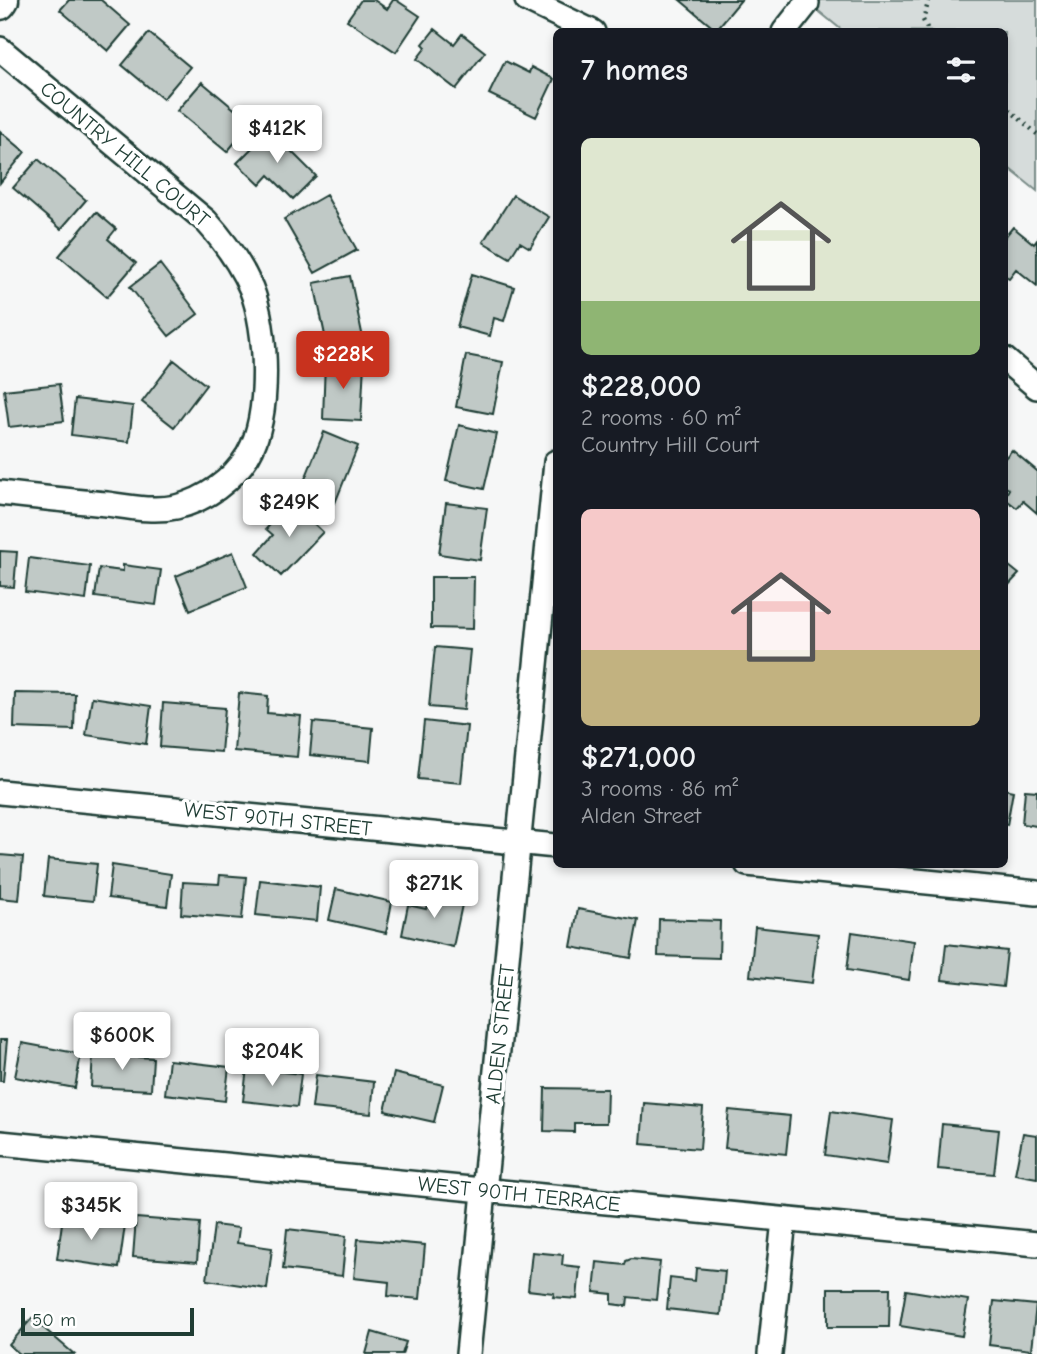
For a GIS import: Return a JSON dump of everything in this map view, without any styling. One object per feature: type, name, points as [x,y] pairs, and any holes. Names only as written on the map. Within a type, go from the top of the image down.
[{"type":"street","points":[[527,0],[585,28]]},
{"type":"street","points":[[788,28],[807,3]]},
{"type":"street","name":"COUNTRY HILL COURT","points":[[0,49],[206,221],[221,237],[251,288],[258,310],[264,343],[264,384],[258,429],[248,455],[228,480],[205,497],[175,507],[148,509],[0,493]]},
{"type":"street","points":[[1008,369],[1037,387]]},
{"type":"street","name":"ALDEN STREET","points":[[468,1354],[553,493]]},
{"type":"street","name":"WEST 90TH STREET","points":[[0,792],[553,846]]},
{"type":"street","points":[[787,868],[1037,893]]},
{"type":"street","name":"WEST 90TH TERRACE","points":[[0,1143],[1037,1244]]},
{"type":"street","points":[[770,1354],[783,1220]]},
{"type":"path","points":[[927,28],[923,20],[929,0]]},
{"type":"path","points":[[1008,109],[1037,134]]},
{"type":"shaded area","points":[[805,0],[1037,0],[1037,191],[1008,167],[1008,28],[839,28]]},
{"type":"building","points":[[69,0],[101,0],[130,25],[108,51],[60,10]]},
{"type":"building","points":[[361,0],[374,0],[387,9],[393,0],[396,0],[420,16],[396,52],[347,20]]},
{"type":"building","points":[[680,0],[741,0],[718,28],[714,28]]},
{"type":"building","points":[[435,29],[454,44],[462,34],[485,52],[456,89],[417,59],[426,47],[423,44]]},
{"type":"building","points":[[149,33],[190,67],[163,99],[122,65]]},
{"type":"building","points":[[505,61],[529,73],[531,67],[553,78],[536,117],[489,94]]},
{"type":"building","points":[[202,82],[251,123],[227,152],[177,111]]},
{"type":"building","points":[[270,130],[316,176],[293,199],[269,175],[260,185],[237,163]]},
{"type":"building","points":[[0,131],[25,152],[0,183]]},
{"type":"building","points":[[38,159],[86,200],[61,229],[13,188]]},
{"type":"building","points":[[326,195],[357,250],[315,273],[284,219]]},
{"type":"building","points":[[513,195],[549,217],[530,248],[520,242],[510,258],[483,242]]},
{"type":"building","points":[[96,212],[116,229],[108,239],[136,263],[107,297],[59,256]]},
{"type":"building","points":[[1013,227],[1034,244],[1037,240],[1037,286],[1016,269],[1008,277],[1008,233]]},
{"type":"building","points":[[160,264],[198,314],[169,336],[130,287]]},
{"type":"building","points":[[472,274],[514,287],[504,321],[494,318],[490,336],[457,327]]},
{"type":"building","points":[[350,276],[363,338],[327,345],[314,283]]},
{"type":"building","points":[[466,355],[503,362],[493,414],[456,407]]},
{"type":"building","points":[[174,360],[206,385],[174,427],[142,402]]},
{"type":"building","points":[[325,361],[364,363],[361,421],[323,419]]},
{"type":"building","points":[[59,384],[64,421],[9,427],[4,390]]},
{"type":"building","points":[[75,399],[133,406],[129,442],[71,435]]},
{"type":"building","points":[[459,425],[497,434],[484,489],[446,481]]},
{"type":"building","points":[[324,432],[358,446],[335,503],[301,489]]},
{"type":"building","points":[[1012,450],[1037,471],[1037,513],[1023,501],[1017,508],[1008,501],[1008,454]]},
{"type":"building","points":[[291,502],[323,532],[281,576],[257,553],[273,535],[266,529]]},
{"type":"building","points":[[446,503],[487,508],[480,560],[439,554]]},
{"type":"building","points":[[0,551],[17,552],[14,587],[0,586]]},
{"type":"building","points":[[233,552],[247,587],[190,610],[176,576]]},
{"type":"building","points":[[29,558],[90,566],[86,600],[25,592]]},
{"type":"building","points":[[123,565],[161,570],[156,605],[95,597],[99,568],[123,571]]},
{"type":"building","points":[[1008,565],[1019,574],[1008,586]]},
{"type":"building","points":[[431,577],[474,577],[473,629],[431,628]]},
{"type":"building","points":[[435,647],[470,650],[464,710],[429,707]]},
{"type":"building","points":[[15,693],[75,694],[74,730],[14,728]]},
{"type":"building","points":[[239,693],[268,696],[267,713],[301,716],[297,757],[234,751]]},
{"type":"building","points":[[92,697],[151,706],[146,744],[86,735]]},
{"type":"building","points":[[163,703],[225,708],[221,752],[160,747]]},
{"type":"building","points":[[424,721],[467,726],[461,783],[418,779]]},
{"type":"building","points":[[313,722],[373,728],[370,761],[310,755]]},
{"type":"building","points":[[1008,790],[1013,791],[1008,819]]},
{"type":"building","points":[[1025,790],[1037,791],[1037,826],[1022,824]]},
{"type":"building","points":[[0,855],[23,857],[19,900],[0,898]]},
{"type":"building","points":[[48,859],[97,864],[93,901],[44,896]]},
{"type":"building","points":[[112,865],[171,874],[167,906],[108,898]]},
{"type":"building","points":[[220,875],[246,877],[242,919],[181,914],[183,882],[219,884]]},
{"type":"building","points":[[260,880],[320,887],[317,921],[256,915]]},
{"type":"building","points":[[336,889],[392,902],[386,933],[329,920]]},
{"type":"building","points":[[430,893],[463,900],[453,947],[402,935],[408,905],[426,909]]},
{"type":"building","points":[[578,909],[638,920],[631,958],[571,947]]},
{"type":"building","points":[[659,919],[720,921],[719,958],[658,956]]},
{"type":"building","points":[[755,927],[818,934],[812,983],[750,976]]},
{"type":"building","points":[[852,932],[914,941],[909,980],[847,970]]},
{"type":"building","points":[[946,944],[1007,951],[1003,987],[942,980]]},
{"type":"building","points":[[0,1040],[7,1040],[3,1081],[0,1081]]},
{"type":"building","points":[[22,1043],[81,1054],[75,1088],[15,1077]]},
{"type":"building","points":[[93,1054],[153,1058],[151,1090],[91,1087]]},
{"type":"building","points":[[169,1060],[229,1067],[225,1101],[165,1094]]},
{"type":"building","points":[[247,1068],[301,1074],[297,1107],[243,1101]]},
{"type":"building","points":[[394,1073],[443,1085],[434,1122],[385,1111]]},
{"type":"building","points":[[316,1075],[374,1082],[371,1114],[312,1108]]},
{"type":"building","points":[[545,1088],[607,1089],[606,1123],[574,1123],[574,1132],[544,1131]]},
{"type":"building","points":[[644,1103],[703,1108],[700,1149],[641,1144]]},
{"type":"building","points":[[729,1110],[790,1116],[786,1154],[725,1148]]},
{"type":"building","points":[[831,1111],[893,1120],[887,1164],[825,1155]]},
{"type":"building","points":[[942,1124],[999,1130],[994,1174],[938,1169]]},
{"type":"building","points":[[1023,1133],[1037,1135],[1037,1178],[1015,1174]]},
{"type":"building","points":[[63,1216],[125,1225],[119,1268],[57,1259]]},
{"type":"building","points":[[136,1218],[200,1223],[197,1262],[133,1257]]},
{"type":"building","points":[[214,1225],[239,1228],[237,1243],[272,1248],[267,1289],[207,1280]]},
{"type":"building","points":[[287,1229],[346,1236],[342,1276],[283,1269]]},
{"type":"building","points":[[358,1239],[425,1245],[420,1299],[388,1296],[389,1282],[354,1278]]},
{"type":"building","points":[[532,1252],[563,1255],[562,1265],[580,1267],[577,1299],[553,1297],[554,1293],[528,1290]]},
{"type":"building","points":[[631,1259],[660,1262],[656,1300],[628,1297],[627,1306],[612,1304],[612,1294],[594,1292],[597,1262],[625,1265],[626,1261]]},
{"type":"building","points":[[696,1268],[725,1271],[721,1315],[667,1309],[670,1278],[695,1281]]},
{"type":"building","points":[[828,1288],[890,1288],[889,1327],[828,1327]]},
{"type":"building","points":[[906,1290],[968,1300],[962,1336],[900,1326]]},
{"type":"building","points":[[994,1301],[1036,1305],[1031,1350],[989,1345]]},
{"type":"building","points":[[32,1318],[74,1354],[20,1354],[9,1345]]},
{"type":"building","points":[[372,1332],[406,1342],[402,1354],[366,1354]]}]
